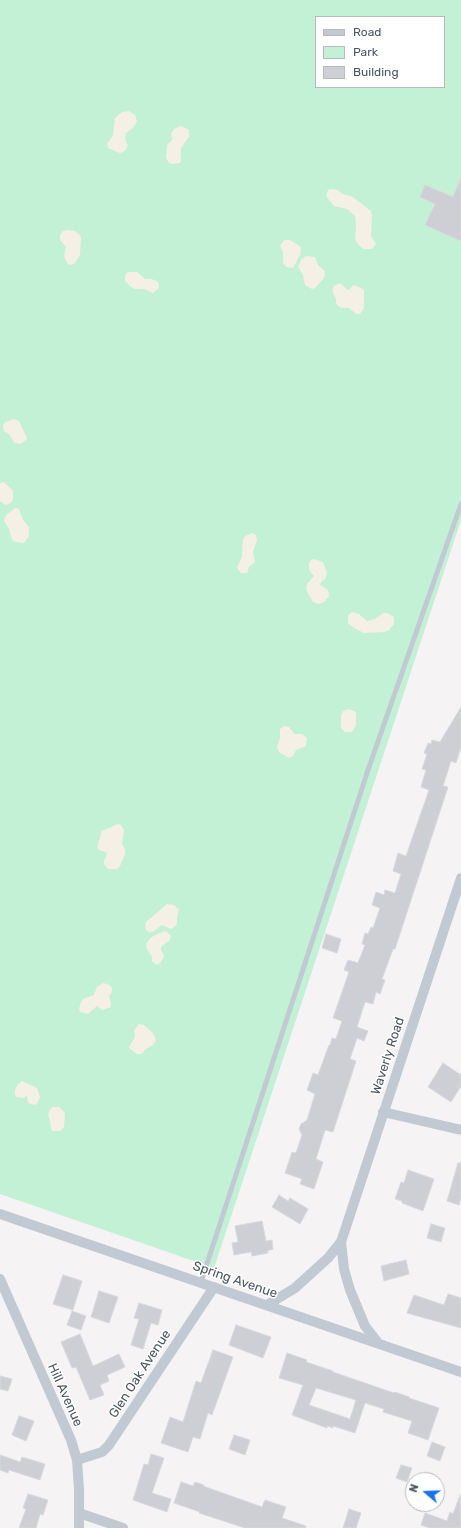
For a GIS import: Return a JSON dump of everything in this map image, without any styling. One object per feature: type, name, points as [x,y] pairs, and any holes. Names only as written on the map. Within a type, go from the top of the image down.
[{"type":"street","name":"Waverly Road","points":[[267,1305],[295,1288],[328,1258],[341,1242],[383,1112],[458,899],[461,878]]},
{"type":"street","points":[[383,1112],[461,1130]]},
{"type":"street","name":"Spring Avenue","points":[[0,1214],[461,1372]]},
{"type":"street","name":"Waverly Road","points":[[341,1242],[344,1269],[350,1290],[366,1326],[379,1344]]},
{"type":"street","name":"Hill Avenue","points":[[0,1279],[71,1440],[77,1460],[80,1513],[78,1528]]},
{"type":"street","name":"Glen Oak Avenue","points":[[77,1460],[102,1452],[109,1445],[214,1287]]},
{"type":"street","points":[[80,1513],[123,1528]]},
{"type":"lane","points":[[201,1282],[368,770],[461,504]]},
{"type":"green space","points":[[0,0],[461,0],[461,520],[214,1268],[0,1194]]},
{"type":"sand","points":[[129,111],[135,115],[137,121],[133,128],[126,133],[125,138],[128,145],[125,151],[120,153],[108,148],[107,144],[113,135],[115,118],[122,112]]},
{"type":"sand","points":[[181,126],[189,130],[189,137],[181,148],[180,163],[172,164],[169,163],[166,158],[167,145],[172,140],[171,134],[174,129]]},
{"type":"sand","points":[[328,190],[337,190],[343,194],[353,197],[371,211],[371,236],[376,244],[372,249],[363,249],[357,243],[355,239],[355,216],[347,209],[334,206],[326,196]]},
{"type":"sand","points":[[63,231],[75,231],[81,238],[80,255],[74,264],[70,265],[67,263],[64,256],[66,247],[60,240],[60,235]]},
{"type":"sand","points":[[284,240],[290,240],[301,247],[300,255],[293,268],[286,267],[283,263],[283,252],[280,246]]},
{"type":"sand","points":[[306,256],[315,257],[318,265],[324,270],[325,273],[324,278],[315,288],[312,289],[305,285],[303,275],[298,267],[301,260]]},
{"type":"sand","points":[[137,272],[145,279],[157,281],[159,288],[153,293],[144,289],[135,289],[131,287],[125,281],[126,273]]},
{"type":"sand","points":[[340,283],[348,290],[353,285],[364,290],[364,308],[360,314],[356,314],[349,308],[342,308],[336,303],[332,290],[334,286]]},
{"type":"sand","points":[[14,419],[19,421],[27,439],[21,444],[14,443],[10,435],[4,431],[3,425],[5,422]]},
{"type":"sand","points":[[4,482],[13,491],[13,499],[11,503],[5,505],[0,501],[0,483]]},
{"type":"sand","points":[[15,508],[19,509],[23,520],[29,527],[29,536],[24,543],[12,540],[9,529],[4,520],[6,515]]},
{"type":"sand","points":[[252,533],[256,535],[257,540],[253,552],[255,562],[249,567],[247,573],[241,573],[237,568],[242,556],[243,539],[245,536]]},
{"type":"sand","points":[[314,559],[323,562],[327,573],[325,579],[320,585],[328,590],[329,596],[324,602],[319,604],[313,602],[306,590],[307,584],[314,576],[309,570],[309,563]]},
{"type":"sand","points":[[352,612],[359,614],[367,621],[375,619],[383,613],[387,613],[394,617],[394,624],[385,632],[364,633],[348,623],[348,615]]},
{"type":"sand","points":[[349,709],[356,712],[356,725],[352,732],[345,732],[341,728],[341,716],[343,711]]},
{"type":"sand","points":[[284,726],[289,727],[294,734],[302,734],[307,738],[306,745],[296,750],[293,756],[289,758],[279,752],[277,747],[280,738],[280,729]]},
{"type":"sand","points":[[118,824],[121,825],[124,830],[122,844],[125,849],[125,854],[120,866],[117,869],[108,869],[104,864],[107,854],[106,852],[99,850],[97,847],[102,831]]},
{"type":"sand","points":[[167,904],[174,905],[179,910],[177,924],[171,929],[162,925],[153,932],[146,930],[146,922]]},
{"type":"sand","points":[[166,931],[171,936],[170,940],[161,947],[164,955],[163,959],[156,965],[152,961],[152,957],[146,944],[150,938]]},
{"type":"sand","points":[[103,983],[110,985],[112,988],[112,992],[109,996],[111,1007],[102,1010],[97,1006],[88,1014],[80,1012],[79,1009],[83,999],[94,995],[97,987]]},
{"type":"sand","points":[[139,1024],[144,1025],[153,1033],[156,1040],[153,1045],[141,1054],[137,1054],[129,1047],[135,1037],[134,1030]]},
{"type":"sand","points":[[22,1081],[37,1088],[40,1097],[37,1104],[35,1105],[28,1103],[27,1095],[24,1098],[16,1097],[15,1090],[18,1084]]},
{"type":"sand","points":[[52,1107],[59,1107],[65,1113],[64,1127],[60,1131],[52,1131],[51,1129],[48,1115]]},
{"type":"building","points":[[461,178],[461,241],[425,225],[435,204],[420,197],[425,185],[453,197]]},
{"type":"building","points":[[461,707],[461,747],[456,763],[451,761],[443,786],[448,787],[395,949],[393,949],[382,979],[385,980],[380,994],[376,992],[373,1004],[365,1002],[357,1027],[368,1031],[364,1041],[357,1038],[350,1059],[356,1061],[333,1132],[325,1130],[316,1159],[323,1162],[314,1189],[300,1184],[302,1179],[285,1173],[292,1152],[296,1153],[302,1135],[299,1129],[301,1124],[307,1120],[315,1094],[307,1090],[313,1073],[318,1075],[332,1038],[336,1039],[342,1021],[333,1018],[349,972],[344,970],[348,960],[358,963],[365,945],[362,944],[365,933],[368,934],[371,927],[373,928],[380,908],[372,905],[376,892],[384,895],[385,890],[395,893],[401,874],[393,871],[398,853],[406,856],[429,790],[421,787],[426,770],[422,769],[427,754],[424,753],[428,743],[431,744],[432,740],[440,742]]},
{"type":"building","points":[[326,934],[341,939],[337,953],[322,948]]},
{"type":"building","points":[[443,1063],[461,1075],[461,1086],[451,1102],[428,1087]]},
{"type":"building","points":[[458,1163],[461,1163],[461,1198],[459,1205],[447,1201]]},
{"type":"building","points":[[408,1170],[434,1179],[423,1211],[395,1199],[401,1182],[404,1183]]},
{"type":"building","points":[[279,1195],[288,1201],[290,1198],[308,1209],[300,1224],[272,1207]]},
{"type":"building","points":[[262,1221],[266,1241],[272,1240],[273,1249],[267,1251],[268,1253],[252,1256],[251,1252],[234,1255],[232,1243],[238,1242],[235,1226]]},
{"type":"building","points":[[431,1224],[445,1228],[441,1242],[427,1238]]},
{"type":"building","points":[[406,1260],[409,1274],[384,1281],[381,1266]]},
{"type":"building","points":[[63,1275],[82,1281],[73,1310],[53,1304]]},
{"type":"building","points":[[99,1291],[118,1297],[109,1323],[91,1317]]},
{"type":"building","points":[[448,1294],[461,1298],[461,1328],[407,1313],[414,1295],[444,1305]]},
{"type":"building","points":[[139,1303],[162,1310],[158,1325],[151,1323],[143,1349],[131,1345],[139,1319],[134,1318]]},
{"type":"building","points":[[72,1311],[86,1316],[81,1330],[67,1325]]},
{"type":"building","points":[[236,1325],[271,1337],[263,1358],[229,1345]]},
{"type":"building","points":[[80,1334],[93,1366],[119,1354],[125,1367],[107,1375],[109,1381],[100,1385],[104,1395],[90,1400],[76,1367],[72,1368],[61,1342]]},
{"type":"building","points":[[213,1350],[233,1357],[212,1415],[208,1413],[200,1439],[193,1437],[188,1452],[161,1443],[170,1417],[183,1422],[196,1381],[201,1383]]},
{"type":"building","points":[[287,1353],[333,1372],[439,1408],[428,1440],[408,1433],[412,1421],[383,1412],[384,1409],[365,1403],[355,1433],[333,1426],[333,1428],[327,1426],[327,1428],[292,1415],[303,1385],[279,1378]],"holes":[[[316,1388],[356,1400],[350,1419],[309,1405]]]},
{"type":"building","points":[[0,1376],[12,1379],[8,1391],[0,1389]]},
{"type":"building","points":[[19,1416],[34,1421],[26,1441],[12,1435]]},
{"type":"building","points":[[234,1435],[250,1440],[245,1455],[229,1449]]},
{"type":"building","points":[[432,1442],[445,1447],[440,1461],[427,1456]]},
{"type":"building","points":[[151,1454],[164,1458],[152,1493],[171,1499],[167,1512],[133,1500],[144,1464],[148,1465]]},
{"type":"building","points":[[0,1455],[20,1462],[22,1457],[45,1464],[40,1480],[9,1470],[8,1473],[0,1470]]},
{"type":"building","points":[[401,1465],[412,1468],[411,1472],[405,1472],[405,1481],[396,1478]]},
{"type":"building","points":[[181,1482],[193,1486],[195,1482],[262,1507],[265,1500],[286,1507],[282,1518],[306,1526],[305,1528],[245,1528],[199,1513],[200,1512],[174,1503]]},
{"type":"building","points":[[28,1494],[48,1500],[43,1515],[40,1514],[36,1528],[19,1528],[26,1509],[23,1508]]},
{"type":"building","points":[[460,1495],[461,1528],[430,1528],[421,1525],[425,1513],[447,1521],[450,1512],[453,1514]]},
{"type":"building","points":[[349,1509],[361,1513],[356,1528],[343,1528]]}]
